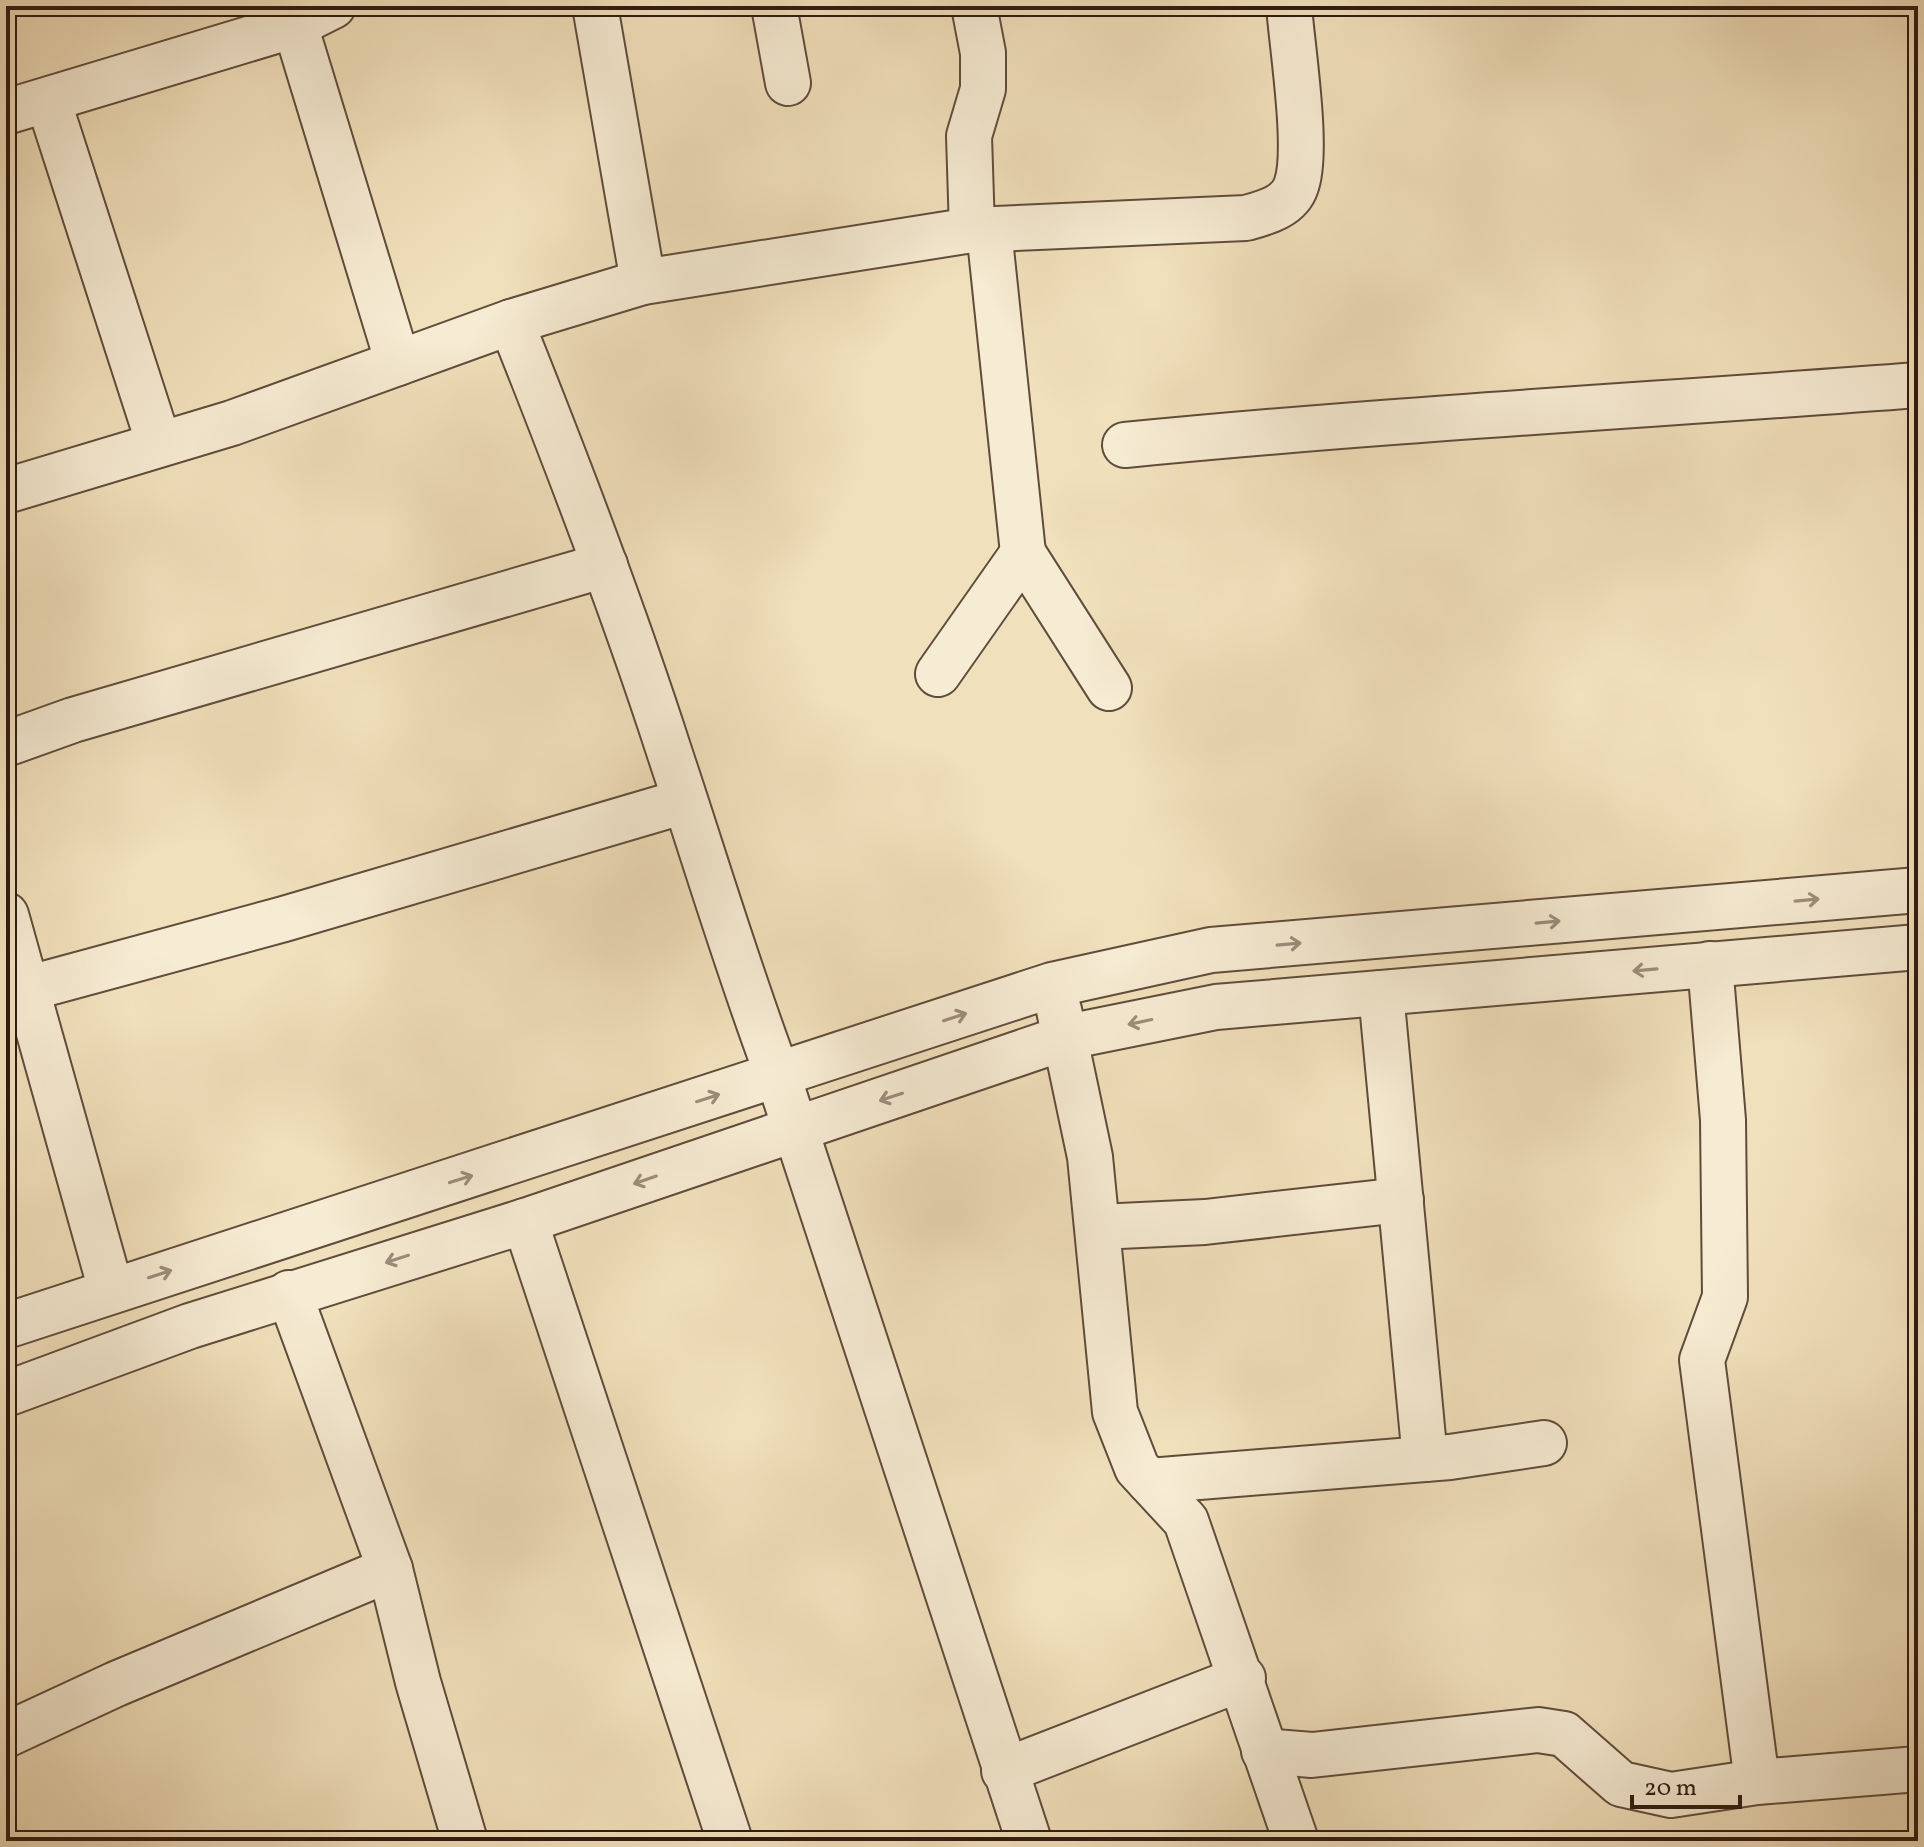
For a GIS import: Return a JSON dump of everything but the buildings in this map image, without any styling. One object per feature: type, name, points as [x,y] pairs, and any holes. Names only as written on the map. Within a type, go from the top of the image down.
[{"type":"street","points":[[595,6],[643,282]]},
{"type":"street","points":[[774,6],[788,83]]},
{"type":"street","points":[[974,6],[983,53],[983,89],[969,136],[1023,553],[1109,688]]},
{"type":"street","points":[[6,491],[232,423],[511,322],[643,282],[980,230],[1246,218],[1277,209],[1296,188],[1301,138],[1289,6]]},
{"type":"street","points":[[6,112],[314,15],[398,363]]},
{"type":"street","points":[[48,100],[159,444]]},
{"type":"street","points":[[511,322],[605,565],[685,801],[734,959],[778,1076],[1029,1841]]},
{"type":"street","points":[[1125,445],[1325,426],[1688,404],[1918,385]]},
{"type":"street","points":[[938,674],[1023,553]]},
{"type":"street","points":[[6,744],[157,695],[605,565]]},
{"type":"street","points":[[26,989],[284,919],[685,801]]},
{"type":"street","points":[[6,1326],[1052,985],[1211,950],[1918,890]]},
{"type":"street","points":[[6,915],[111,1290]]},
{"type":"street","points":[[6,1394],[289,1293],[525,1221],[1067,1037],[1216,1007],[1918,947]]},
{"type":"street","points":[[1710,964],[1723,1120],[1725,1297],[1702,1360],[1757,1782]]},
{"type":"street","points":[[1052,985],[1067,1037],[1090,1157],[1103,1319],[1115,1412],[1137,1468],[1186,1521],[1243,1678],[1264,1751],[1296,1841]]},
{"type":"street","points":[[1381,993],[1425,1459]]},
{"type":"street","points":[[1098,1227],[1205,1222],[1401,1200]]},
{"type":"street","points":[[525,1221],[730,1841]]},
{"type":"street","points":[[289,1293],[390,1569],[418,1682],[465,1841]]},
{"type":"street","points":[[1149,1481],[1425,1459],[1544,1443]]},
{"type":"street","points":[[6,1735],[116,1684],[390,1569]]},
{"type":"street","points":[[1004,1771],[1243,1678]]},
{"type":"street","points":[[1264,1751],[1312,1755],[1538,1730],[1564,1734],[1621,1784],[1671,1795],[1757,1782],[1918,1769]]}]
